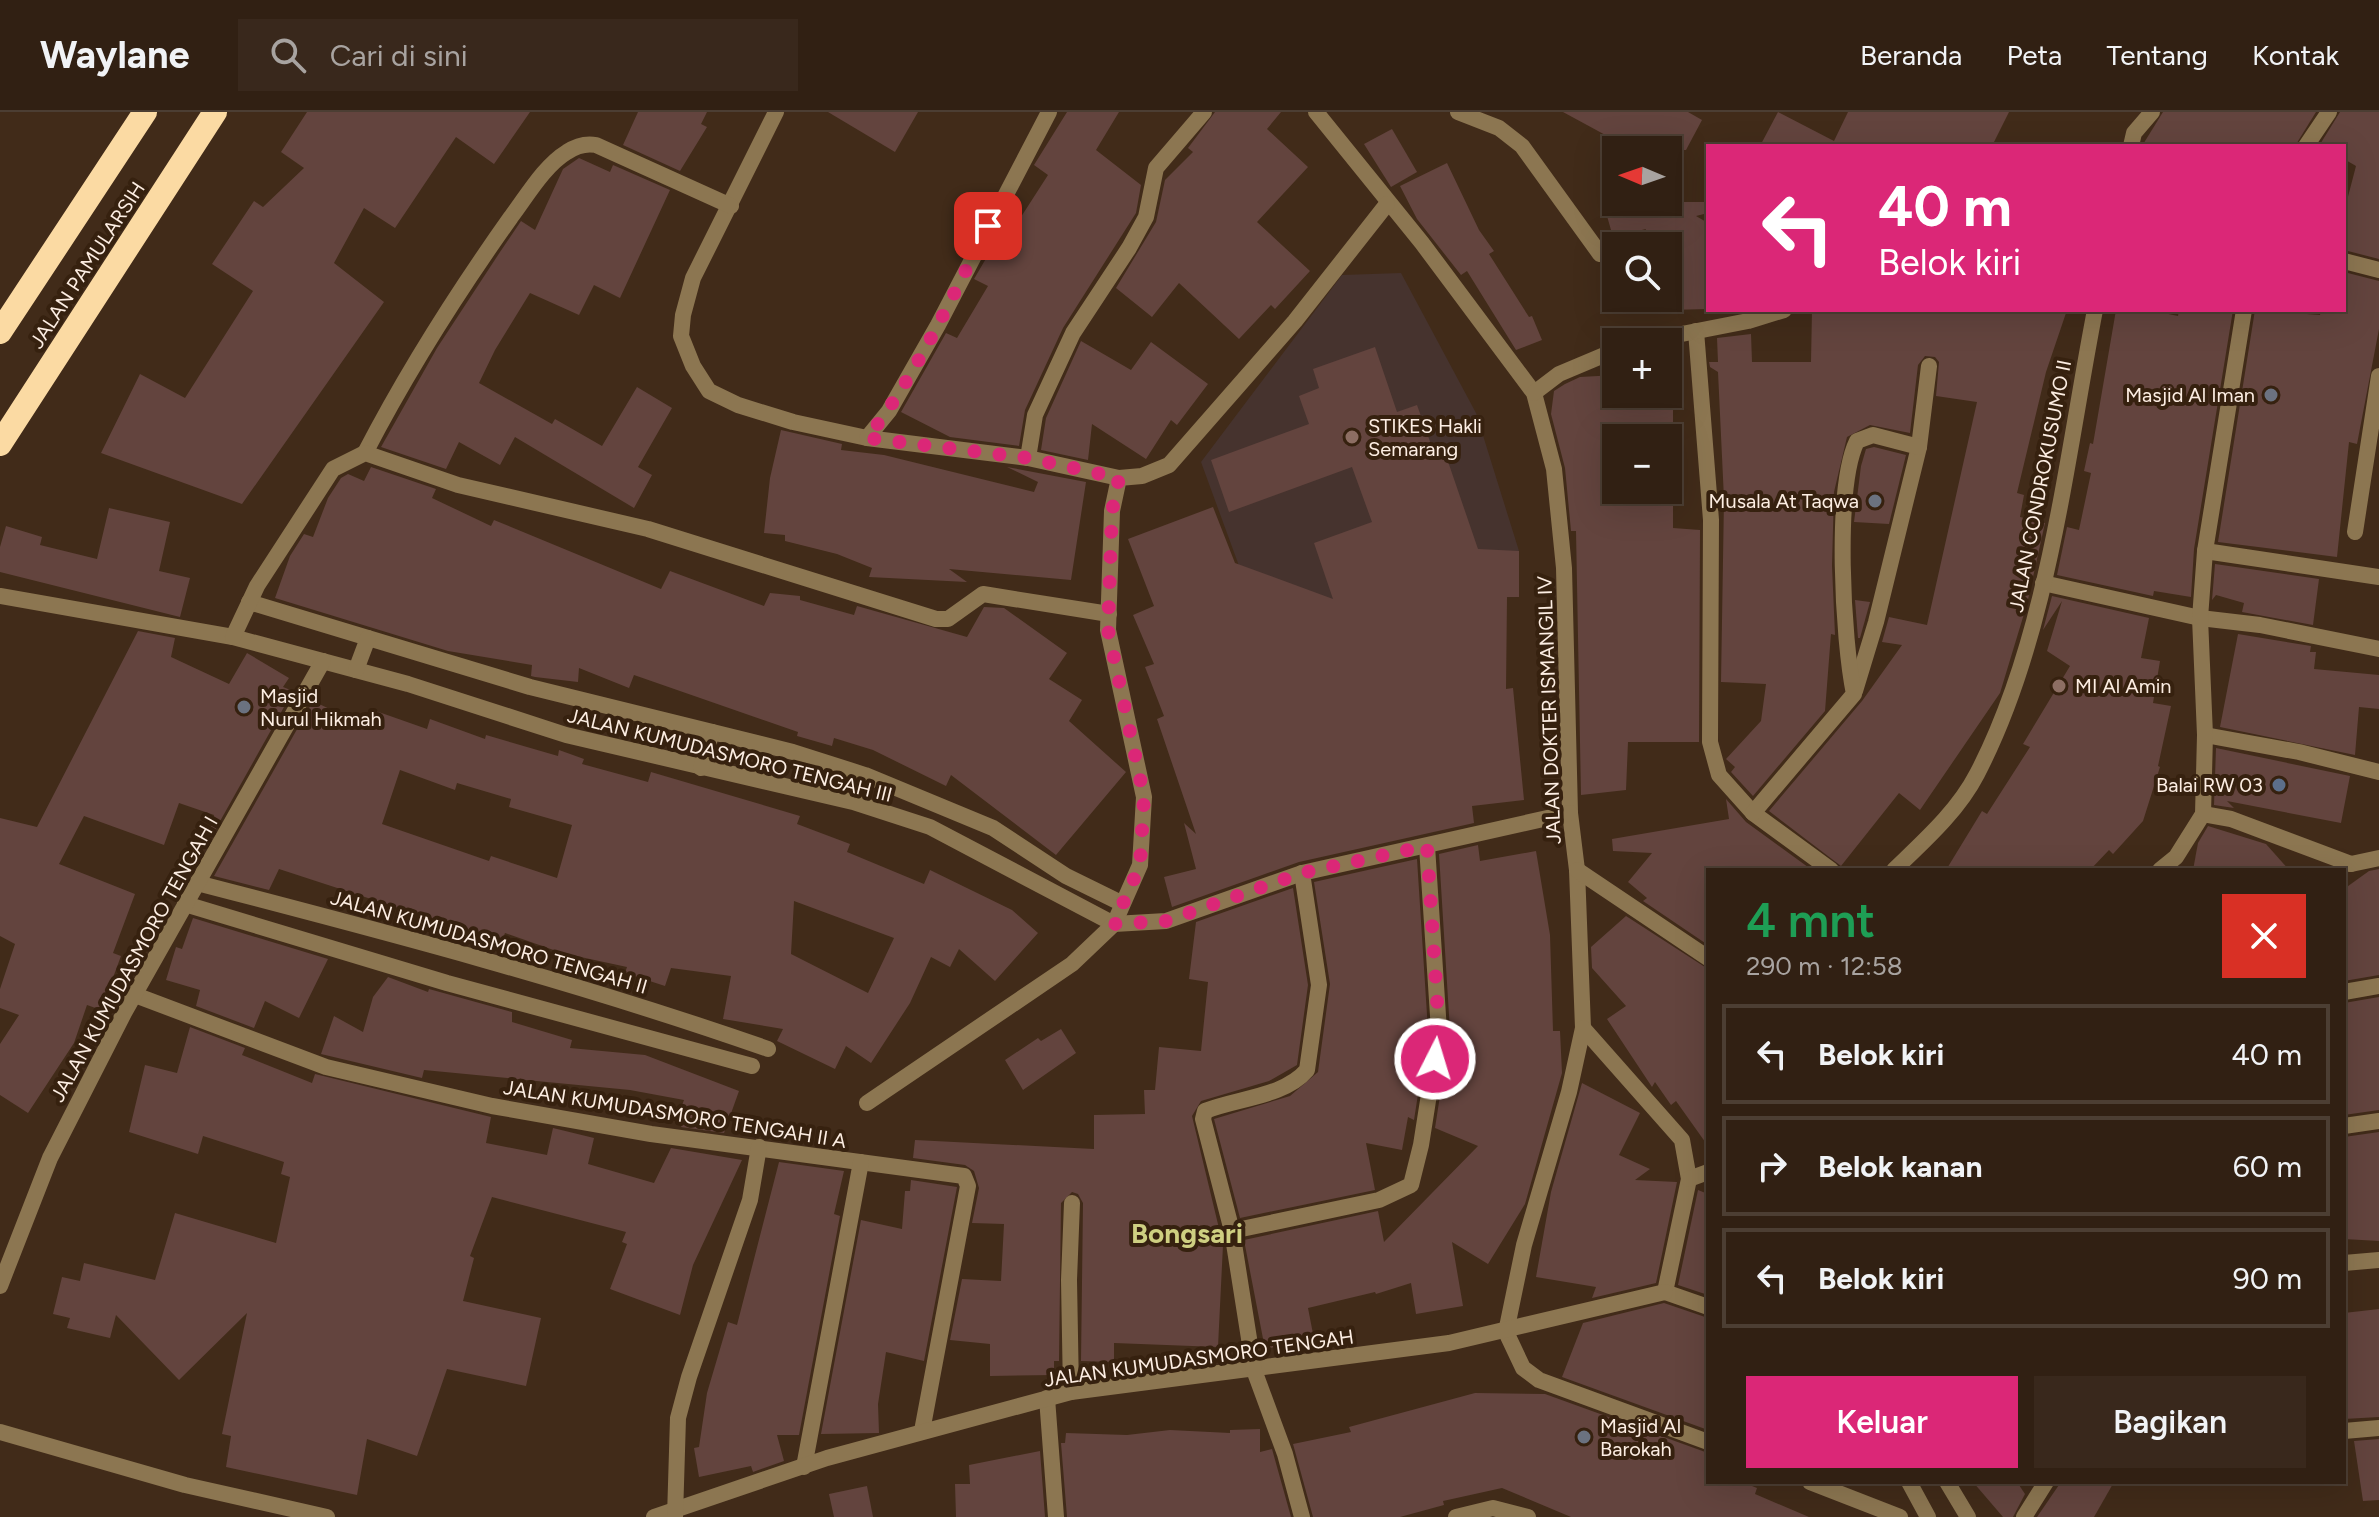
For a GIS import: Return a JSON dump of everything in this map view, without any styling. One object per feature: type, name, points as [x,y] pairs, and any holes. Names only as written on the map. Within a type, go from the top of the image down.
[{"type":"highway","name":"JALAN PAMULARSIH","points":[[0,332],[145,112]]},
{"type":"highway","name":"JALAN PAMULARSIH","points":[[0,444],[215,112]]},
{"type":"street","points":[[776,112],[693,278],[683,315],[681,336],[693,366],[709,391],[738,405],[867,438],[1028,458],[1119,478],[1142,476],[1169,465],[1295,321],[1387,204]]},
{"type":"street","points":[[867,438],[889,411],[938,325],[1049,112]]},
{"type":"street","points":[[1028,458],[1035,415],[1073,333],[1146,217],[1156,168],[1204,112]]},
{"type":"street","points":[[1316,112],[1387,204],[1422,243],[1534,393],[1559,374],[1602,356]]},
{"type":"street","points":[[1458,112],[1499,128],[1522,146],[1600,254]]},
{"type":"street","points":[[2131,144],[2134,133],[2152,112]]},
{"type":"street","points":[[2307,144],[2329,112]]},
{"type":"street","points":[[233,637],[249,602],[296,521],[333,469],[365,453],[398,390],[461,287],[538,180],[565,153],[582,144],[596,145],[731,206]]},
{"type":"street","points":[[2346,262],[2379,270]]},
{"type":"street","points":[[1682,334],[1776,312]]},
{"type":"street","name":"JALAN CONDROKUSUMO II","points":[[1896,868],[1940,826],[1976,776],[2000,721],[2038,609],[2095,312]]},
{"type":"street","points":[[2162,868],[2176,857],[2203,814],[2205,735],[2200,618],[2205,551],[2244,312]]},
{"type":"street","points":[[1696,331],[1711,520],[1710,742],[1719,775],[1753,813],[1828,868]]},
{"type":"street","points":[[1753,813],[1854,694],[1876,622],[1919,447],[1929,366]]},
{"type":"street","points":[[2355,532],[2379,376]]},
{"type":"street","name":"JALAN DOKTER ISMANGIL IV","points":[[1506,1332],[1524,1245],[1569,1092],[1583,1028],[1577,870],[1570,813],[1564,568],[1554,469],[1534,393]]},
{"type":"street","points":[[1854,694],[1847,660],[1845,578],[1849,457],[1857,441],[1873,435],[1919,447]]},
{"type":"street","points":[[365,453],[458,485],[648,529],[936,619],[948,619],[983,594],[1109,614]]},
{"type":"street","points":[[867,1103],[1072,964],[1114,924],[1140,865],[1144,797],[1108,630],[1112,511],[1119,478]]},
{"type":"street","points":[[2205,551],[2379,577]]},
{"type":"street","points":[[2043,583],[2200,618],[2260,625],[2379,649]]},
{"type":"street","name":"JALAN KUMUDASMORO TENGAH III","points":[[0,596],[233,637],[356,670],[566,735],[853,802],[930,827],[1114,924]]},
{"type":"street","points":[[249,602],[530,687],[793,752],[865,775],[993,828],[1066,876],[1121,903]]},
{"type":"street","points":[[356,670],[368,638]]},
{"type":"street","name":"JALAN KUMUDASMORO TENGAH I","points":[[0,1286],[50,1158],[135,995],[323,661]]},
{"type":"street","points":[[701,768],[712,732]]},
{"type":"street","points":[[2205,735],[2299,752],[2379,772]]},
{"type":"street","points":[[853,802],[865,775]]},
{"type":"street","points":[[930,827],[939,804]]},
{"type":"street","points":[[1114,924],[1166,921],[1302,873],[1570,813]]},
{"type":"street","points":[[2203,814],[2231,819],[2348,868],[2379,858]]},
{"type":"street","points":[[1232,1231],[1379,1200],[1411,1185],[1421,1145],[1439,1031],[1427,846]]},
{"type":"street","points":[[1577,870],[1706,957]]},
{"type":"street","points":[[1302,873],[1319,985],[1307,1070],[1299,1080],[1282,1088],[1205,1111],[1203,1119],[1232,1231],[1254,1370],[1285,1454],[1302,1517]]},
{"type":"street","name":"JALAN KUMUDASMORO TENGAH II","points":[[197,883],[443,946],[600,992],[768,1049]]},
{"type":"street","points":[[185,904],[447,983],[752,1066]]},
{"type":"street","points":[[2346,992],[2379,986]]},
{"type":"street","name":"JALAN KUMUDASMORO TENGAH II A","points":[[135,995],[326,1067],[492,1106],[651,1134],[955,1172],[964,1176],[968,1186],[922,1431]]},
{"type":"street","points":[[1583,1028],[1682,1140],[1689,1179],[1665,1292],[1706,1306]]},
{"type":"street","points":[[2346,1126],[2379,1121]]},
{"type":"street","points":[[674,1514],[678,1418],[689,1377],[750,1200],[759,1147]]},
{"type":"street","points":[[804,1467],[861,1162]]},
{"type":"street","points":[[1689,1179],[1706,1173]]},
{"type":"street","points":[[1071,1392],[1068,1323],[1072,1203]]},
{"type":"street","points":[[2346,1263],[2379,1260]]},
{"type":"street","name":"JALAN KUMUDASMORO TENGAH","points":[[654,1517],[674,1514],[804,1467],[922,1431],[1071,1392],[1254,1370],[1506,1332],[1665,1292]]},
{"type":"street","points":[[1506,1332],[1523,1368],[1539,1380],[1706,1441]]},
{"type":"street","points":[[1047,1398],[1056,1517]]},
{"type":"street","points":[[2346,1431],[2379,1428]]},
{"type":"street","points":[[0,1432],[185,1485],[327,1517]]},
{"type":"street","points":[[1815,1484],[1900,1517]]},
{"type":"street","points":[[1910,1484],[1928,1517]]},
{"type":"street","points":[[1948,1484],[1968,1517]]},
{"type":"street","points":[[2024,1517],[2045,1484]]},
{"type":"street","points":[[1456,1517],[1493,1508],[1528,1517]]},
{"type":"shaded area","name":"STIKES Hakli Semarang","points":[[1401,273],[1476,413],[1519,551],[1519,597],[1416,599],[1311,620],[1242,574],[1201,462],[1342,275]]},
{"type":"building","points":[[307,112],[530,112],[494,164],[456,137],[395,228],[364,208],[334,263],[384,302],[242,504],[101,453],[140,374],[185,398],[253,291],[212,264],[254,201],[263,207],[304,168],[281,152]]},
{"type":"building","points":[[638,112],[707,112],[701,124],[707,127],[680,171],[623,145]]},
{"type":"building","points":[[828,112],[918,112],[895,152]]},
{"type":"building","points":[[1067,112],[1119,112],[1096,150],[1141,185],[1136,213],[1063,328],[1025,410],[1019,446],[950,437],[901,412],[946,333],[957,338],[988,286],[974,279],[1011,216],[1019,220],[1048,175],[1034,165]]},
{"type":"building","points":[[1215,112],[1281,112],[1267,129],[1308,167],[1257,222],[1310,271],[1275,309],[1271,305],[1239,339],[1179,283],[1152,317],[1116,288],[1156,222],[1165,180],[1193,152],[1188,148]]},
{"type":"building","points":[[1563,112],[1688,112],[1702,120],[1686,150],[1682,150],[1682,136],[1607,136]]},
{"type":"building","points":[[1778,112],[1834,141],[1848,112],[2009,112],[1993,144],[1761,144]]},
{"type":"building","points":[[2163,112],[2316,112],[2296,144],[2143,144]]},
{"type":"building","points":[[2340,112],[2379,112],[2379,259],[2346,251],[2346,204],[2356,166],[2346,160],[2346,144],[2320,144]]},
{"type":"building","points":[[1392,129],[1417,172],[1391,187],[1364,144]]},
{"type":"building","points":[[579,158],[610,172],[613,165],[670,190],[620,298],[594,285],[579,315],[530,293],[479,383],[552,424],[555,419],[602,446],[637,387],[672,408],[638,467],[652,475],[634,508],[515,437],[500,465],[459,442],[446,469],[381,447],[437,348],[521,221],[535,230],[563,169]]},
{"type":"building","points":[[1447,163],[1479,230],[1494,251],[1489,254],[1529,317],[1532,316],[1542,340],[1516,350],[1467,271],[1461,275],[1417,219],[1400,186]]},
{"type":"building","points":[[1682,202],[1706,202],[1706,214],[1696,216],[1706,222],[1706,309],[1682,310],[1682,232],[1644,232],[1646,229],[1612,232],[1607,216],[1682,216]]},
{"type":"building","points":[[2346,273],[2379,281],[2379,329],[2357,444],[2349,442],[2337,557],[2218,542],[2255,312],[2320,315],[2321,312],[2346,312]]},
{"type":"building","points":[[1812,312],[2066,312],[2046,372],[2017,493],[2024,495],[2020,517],[2045,523],[2027,604],[2000,693],[1920,810],[1899,793],[1841,866],[1769,811],[1862,701],[1902,645],[1882,642],[1889,617],[1927,625],[1977,402],[1936,396],[1939,362],[1935,357],[1925,356],[1918,365],[1910,433],[1870,425],[1847,437],[1834,492],[1832,566],[1835,635],[1831,634],[1825,711],[1753,796],[1731,772],[1735,767],[1726,759],[1761,721],[1766,684],[1721,682],[1724,499],[1718,372],[1710,367],[1709,362],[1718,362],[1717,338],[1751,334],[1752,362],[1811,362]]},
{"type":"building","points":[[2116,312],[2159,312],[2178,316],[2179,312],[2233,312],[2194,549],[2191,597],[2154,591],[2153,596],[2057,575],[2067,527],[2079,530],[2091,473],[2084,471],[2090,443],[2093,444]]},
{"type":"building","points":[[1081,341],[1131,370],[1151,342],[1208,384],[1177,425],[1171,420],[1146,459],[1092,424],[1088,460],[1041,450],[1046,418]]},
{"type":"building","points":[[1375,347],[1397,412],[1417,405],[1433,450],[1443,447],[1478,549],[1519,551],[1519,597],[1507,597],[1506,689],[1513,688],[1524,800],[1472,806],[1474,823],[1299,862],[1172,907],[1164,877],[1196,869],[1184,823],[1196,834],[1157,719],[1164,716],[1145,667],[1154,664],[1133,615],[1154,606],[1128,539],[1213,507],[1235,563],[1333,599],[1314,543],[1372,522],[1352,467],[1229,512],[1211,460],[1309,424],[1299,396],[1319,388],[1313,369]]},
{"type":"building","points":[[1602,376],[1602,408],[1673,408],[1673,424],[1602,424],[1602,504],[1673,504],[1673,528],[1700,530],[1699,742],[1628,742],[1626,790],[1581,795],[1576,531],[1571,531],[1565,468],[1551,414],[1554,391],[1580,377]]},
{"type":"building","points":[[781,430],[842,444],[841,450],[884,455],[1034,492],[1038,482],[1007,467],[1086,482],[1071,580],[949,569],[967,582],[869,577],[872,568],[837,554],[785,541],[785,535],[764,533],[770,478]]},
{"type":"building","points":[[1874,447],[1906,455],[1889,524],[1854,522],[1861,466],[1866,449]]},
{"type":"building","points":[[371,467],[436,489],[432,498],[491,526],[494,520],[661,589],[670,571],[764,606],[770,593],[800,596],[800,600],[854,615],[857,606],[967,637],[984,607],[1004,608],[1067,653],[1049,679],[1082,700],[1069,721],[1126,772],[1056,855],[951,775],[946,786],[873,750],[834,738],[832,746],[797,736],[798,732],[634,675],[629,688],[579,668],[578,682],[535,677],[531,676],[532,665],[448,651],[275,598],[290,556],[304,534],[313,537],[328,498],[341,478],[348,474],[364,481]]},
{"type":"building","points":[[109,508],[170,522],[159,571],[190,578],[180,617],[0,572],[0,547],[6,526],[42,537],[40,545],[97,559]]},
{"type":"building","points":[[2215,564],[2319,579],[2313,625],[2242,612],[2244,603],[2216,595],[2212,600]]},
{"type":"building","points":[[2052,596],[2149,618],[2141,658],[2160,661],[2153,703],[2171,706],[2160,767],[2143,821],[2113,854],[2109,850],[2092,868],[1947,868],[1982,811],[1987,814],[2030,747],[2023,744],[2070,666],[2047,651],[2062,601],[2043,630]]},
{"type":"building","points":[[1855,600],[1870,602],[1860,638],[1858,638]]},
{"type":"building","points":[[138,631],[175,638],[171,657],[229,684],[247,653],[289,678],[283,687],[293,691],[205,848],[214,815],[179,803],[164,845],[84,816],[59,864],[135,894],[113,953],[121,956],[101,1010],[87,1005],[74,1043],[28,1113],[0,1095],[0,1044],[19,1015],[0,1008],[0,989],[15,944],[0,936],[0,818],[37,827]]},
{"type":"building","points":[[2238,634],[2311,646],[2310,652],[2316,652],[2314,669],[2379,675],[2379,709],[2359,707],[2355,755],[2220,727]]},
{"type":"building","points":[[313,701],[367,727],[373,710],[427,729],[430,719],[485,739],[486,735],[558,756],[559,750],[584,759],[582,764],[648,782],[651,772],[800,816],[797,824],[850,844],[847,852],[924,884],[930,870],[1012,910],[1038,933],[995,981],[959,949],[950,967],[931,957],[910,1003],[871,1063],[846,1046],[835,1069],[777,1041],[783,1029],[723,1019],[731,976],[671,968],[665,986],[625,973],[627,967],[562,953],[505,933],[498,951],[461,936],[463,929],[279,869],[269,890],[214,876]],"holes":[[[400,770],[455,790],[457,783],[511,799],[509,807],[572,825],[557,878],[491,856],[489,861],[382,824]],[[794,901],[894,938],[868,993],[791,954]]]},
{"type":"building","name":"Balai RW 03","points":[[2216,748],[2350,776],[2341,823],[2227,801],[2234,808],[2214,805]]},
{"type":"building","points":[[1726,799],[1746,822],[1809,868],[1706,868],[1706,944],[1643,901],[1647,898],[1628,882],[1652,853],[1613,851],[1612,839],[1729,819]]},
{"type":"building","points":[[2208,826],[2266,844],[2287,868],[2193,868],[2198,843]]},
{"type":"building","points":[[1478,845],[1480,861],[1536,851],[1550,935],[1553,1031],[1560,1031],[1562,1073],[1525,1204],[1488,1264],[1452,1242],[1463,1306],[1416,1314],[1411,1283],[1376,1294],[1308,1308],[1314,1339],[1265,1349],[1244,1240],[1378,1211],[1384,1242],[1478,1146],[1435,1128],[1450,1031],[1439,854]]},
{"type":"building","points":[[1417,859],[1428,1030],[1414,1120],[1408,1117],[1402,1150],[1366,1143],[1375,1190],[1240,1218],[1214,1119],[1290,1096],[1318,1072],[1330,984],[1314,882]]},
{"type":"building","points":[[2379,869],[2379,975],[2346,981],[2346,888],[2369,871]]},
{"type":"building","points":[[1293,888],[1308,985],[1297,1065],[1269,1081],[1201,1101],[1192,1116],[1223,1245],[1218,1347],[1114,1343],[1114,1362],[1081,1361],[1083,1203],[1078,1194],[1072,1192],[1061,1203],[1059,1361],[1054,1361],[1054,1375],[990,1376],[990,1344],[950,1340],[962,1279],[1001,1281],[1004,1224],[972,1223],[979,1188],[974,1171],[965,1165],[913,1158],[915,1140],[1094,1149],[1094,1115],[1145,1114],[1144,1090],[1155,1090],[1159,1047],[1201,1051],[1208,982],[1189,979],[1196,922]]},
{"type":"building","points":[[1626,916],[1706,968],[1706,1143],[1676,1101],[1671,1105],[1655,1082],[1652,1087],[1607,1019],[1626,1006],[1592,968],[1591,947]]},
{"type":"building","points":[[193,918],[328,959],[299,1018],[265,1001],[254,1028],[196,1006],[200,990],[166,980],[176,947],[182,949]]},
{"type":"building","points":[[388,977],[428,992],[429,989],[512,1012],[512,1022],[572,1040],[570,1048],[645,1055],[739,1091],[724,1133],[681,1127],[685,1119],[678,1116],[684,1100],[630,1090],[424,1070],[422,1078],[321,1054],[334,1016],[363,1032],[373,997]]},
{"type":"building","points":[[2379,997],[2379,1110],[2346,1115],[2346,1003]]},
{"type":"building","points":[[190,1027],[245,1048],[242,1055],[312,1083],[315,1074],[491,1117],[486,1143],[547,1155],[553,1128],[594,1138],[588,1164],[654,1183],[671,1148],[742,1160],[693,1265],[680,1315],[610,1289],[627,1244],[622,1242],[626,1232],[492,1197],[470,1256],[474,1258],[463,1301],[541,1318],[526,1386],[447,1369],[417,1456],[367,1439],[357,1495],[226,1467],[231,1436],[222,1434],[247,1313],[179,1380],[116,1315],[110,1338],[67,1328],[70,1318],[53,1314],[62,1277],[80,1281],[84,1263],[155,1280],[175,1213],[276,1243],[290,1177],[281,1174],[284,1162],[203,1136],[198,1154],[129,1132],[145,1065],[177,1073]]},
{"type":"building","points":[[1061,1029],[1076,1053],[1023,1090],[1005,1060],[1038,1038],[1041,1041]]},
{"type":"building","points":[[1582,1083],[1640,1113],[1619,1155],[1650,1169],[1635,1180],[1677,1182],[1656,1283],[1592,1298],[1596,1287],[1536,1277],[1551,1192]]},
{"type":"building","points":[[2379,1132],[2379,1241],[2346,1239],[2346,1137]]},
{"type":"building","points":[[779,1162],[844,1171],[834,1214],[840,1216],[799,1435],[777,1435],[784,1461],[753,1472],[751,1466],[699,1477],[694,1448],[699,1447],[707,1393],[728,1322],[737,1325]]},
{"type":"building","points":[[911,1180],[957,1187],[924,1361],[886,1352],[878,1404],[879,1433],[821,1434],[861,1220],[902,1229],[905,1191],[910,1191]]},
{"type":"building","points":[[1698,1190],[1706,1193],[1706,1294],[1678,1285]]},
{"type":"building","points":[[1664,1303],[1706,1317],[1706,1429],[1562,1377],[1583,1323]]},
{"type":"building","points":[[2379,1309],[2379,1417],[2346,1419],[2346,1313]]},
{"type":"building","points":[[1475,1393],[1545,1394],[1706,1452],[1706,1484],[1747,1484],[1757,1488],[1755,1494],[1809,1517],[1571,1517],[1502,1488],[1443,1501],[1444,1505],[1400,1517],[1313,1517],[1293,1444],[1351,1432],[1349,1427]]},
{"type":"building","points":[[1260,1429],[1260,1452],[1272,1449],[1291,1517],[1067,1517],[1061,1443],[1065,1443],[1066,1433],[1127,1435],[1170,1430],[1230,1433],[1230,1430]]},
{"type":"building","points":[[2379,1439],[2379,1500],[2363,1501],[2354,1441]]},
{"type":"building","points":[[1040,1451],[1045,1517],[956,1517],[955,1484],[970,1484],[969,1465]]},
{"type":"building","points":[[1975,1484],[2018,1484],[2025,1494],[2013,1517],[2003,1517]]},
{"type":"building","points":[[2060,1484],[2113,1484],[2094,1517],[2037,1517]]},
{"type":"building","points":[[867,1486],[873,1517],[834,1517],[829,1494]]},
{"type":"place","name":"Masjid Al Iman","points":[[2271,395]]},
{"type":"place","name":"STIKES Hakli Semarang","points":[[1352,437]]},
{"type":"place","name":"Musala At Taqwa","points":[[1875,501]]},
{"type":"place","name":"MI Al Amin","points":[[2059,686]]},
{"type":"place","name":"Masjid Nurul Hikmah","points":[[244,707]]},
{"type":"place","name":"Balai RW 03","points":[[2279,785]]},
{"type":"place","name":"Masjid Al Barokah","points":[[1584,1437]]},
{"type":"district","name":"Bongsari","points":[[1187,1233]]},
{"type":"route","points":[[988,226],[938,325],[911,367],[889,411],[867,438],[1028,458],[1119,478],[1112,511],[1108,630],[1144,797],[1140,865],[1114,924],[1166,921],[1302,873],[1427,846],[1439,1031],[1435,1059]]}]
